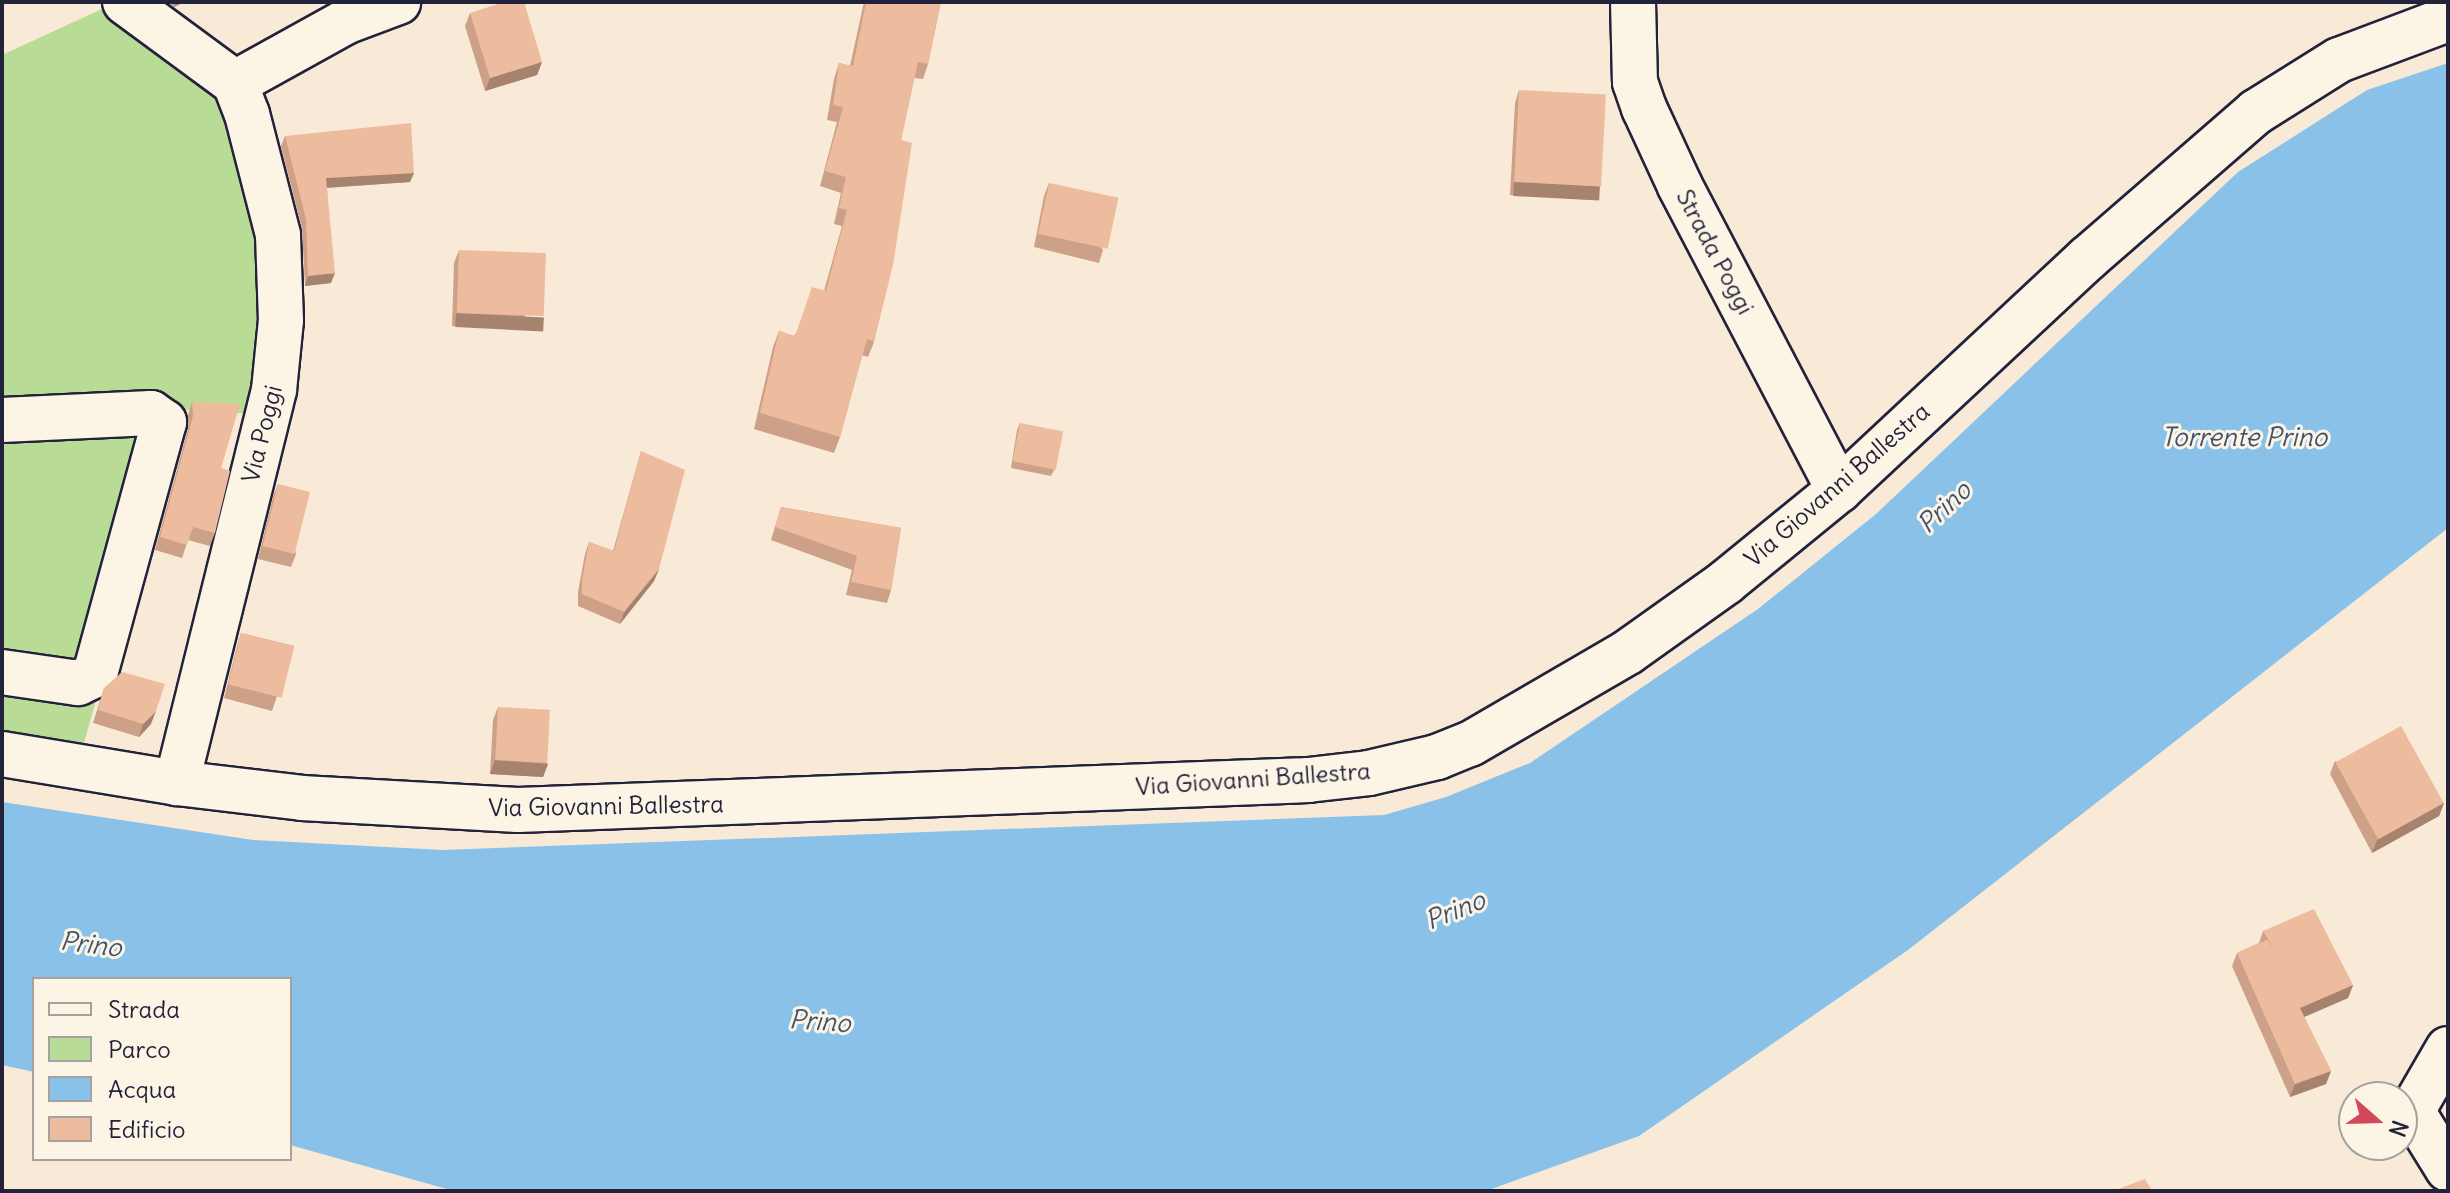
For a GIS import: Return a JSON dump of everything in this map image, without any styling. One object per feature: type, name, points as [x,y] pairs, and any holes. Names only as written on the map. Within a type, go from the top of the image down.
[{"type":"street","points":[[125,2],[235,83],[345,22],[398,2]]},
{"type":"street","name":"Strada Poggi","points":[[1633,2],[1635,82],[1644,108],[1687,199],[1839,490]]},
{"type":"street","name":"Via Giovanni Ballestra","points":[[2,754],[177,783],[316,799],[518,810],[1308,780],[1369,773],[1424,760],[1470,744],[1628,652],[1726,582],[1839,490],[2088,258],[2256,112],[2339,60],[2448,19]]},
{"type":"street","name":"Via Poggi","points":[[177,783],[274,390],[279,352],[278,235],[247,114],[235,83]]},
{"type":"street","points":[[2,420],[151,413],[164,422],[95,675],[78,683],[2,672]]},
{"type":"street","points":[[2448,1049],[2412,1111],[2448,1169]]},
{"type":"green space","points":[[104,8],[134,24],[228,95],[247,149],[267,320],[252,414],[178,409],[84,743],[2,731],[2,55]]},
{"type":"water","name":"Torrente Prino","points":[[2448,63],[2448,528],[1908,950],[1639,1136],[1486,1191],[454,1191],[292,1146],[292,977],[32,977],[32,1072],[2,1065],[2,802],[253,840],[443,850],[1384,815],[1446,797],[1530,763],[1758,609],[1876,514],[2238,172],[2367,90]]},
{"type":"building","points":[[504,2],[524,2],[542,62],[490,78],[470,13]]},
{"type":"building","points":[[866,2],[941,2],[928,64],[918,62],[901,140],[912,143],[893,265],[874,342],[867,339],[840,437],[760,413],[779,331],[795,336],[812,287],[826,291],[847,210],[839,208],[846,177],[825,171],[843,107],[833,105],[839,63],[853,66]]},
{"type":"building","points":[[1519,90],[1606,95],[1601,186],[1514,182]]},
{"type":"building","points":[[411,123],[414,173],[326,178],[335,273],[308,276],[306,219],[285,136]]},
{"type":"building","points":[[1049,183],[1118,198],[1108,249],[1038,234]]},
{"type":"building","points":[[459,250],[546,253],[544,316],[457,313]]},
{"type":"building","points":[[192,402],[240,404],[221,468],[230,471],[215,533],[193,527],[187,545],[160,537],[193,416]]},
{"type":"building","points":[[1020,423],[1063,431],[1056,470],[1013,461]]},
{"type":"building","points":[[641,451],[685,470],[659,569],[624,612],[582,594],[582,580],[589,542],[614,551]]},
{"type":"building","points":[[278,484],[310,492],[295,554],[263,546]]},
{"type":"building","points":[[781,507],[901,528],[891,590],[851,582],[857,556],[775,527]]},
{"type":"building","points":[[241,633],[294,646],[282,698],[228,684]]},
{"type":"building","points":[[122,672],[165,684],[156,711],[143,724],[98,710],[104,688]]},
{"type":"building","points":[[498,707],[550,710],[547,763],[495,760]]},
{"type":"building","points":[[2401,726],[2444,803],[2378,839],[2335,762]]},
{"type":"building","points":[[2314,909],[2353,985],[2300,1008],[2331,1071],[2295,1084],[2237,953],[2267,940],[2273,948],[2263,931]]},
{"type":"building","points":[[2145,1179],[2152,1191],[2113,1191]]},
{"type":"water label","name":"Prino","points":[[1944,507]]},
{"type":"water label","name":"Prino","points":[[1455,910]]},
{"type":"water label","name":"Prino","points":[[91,944]]},
{"type":"water label","name":"Prino","points":[[820,1021]]}]
